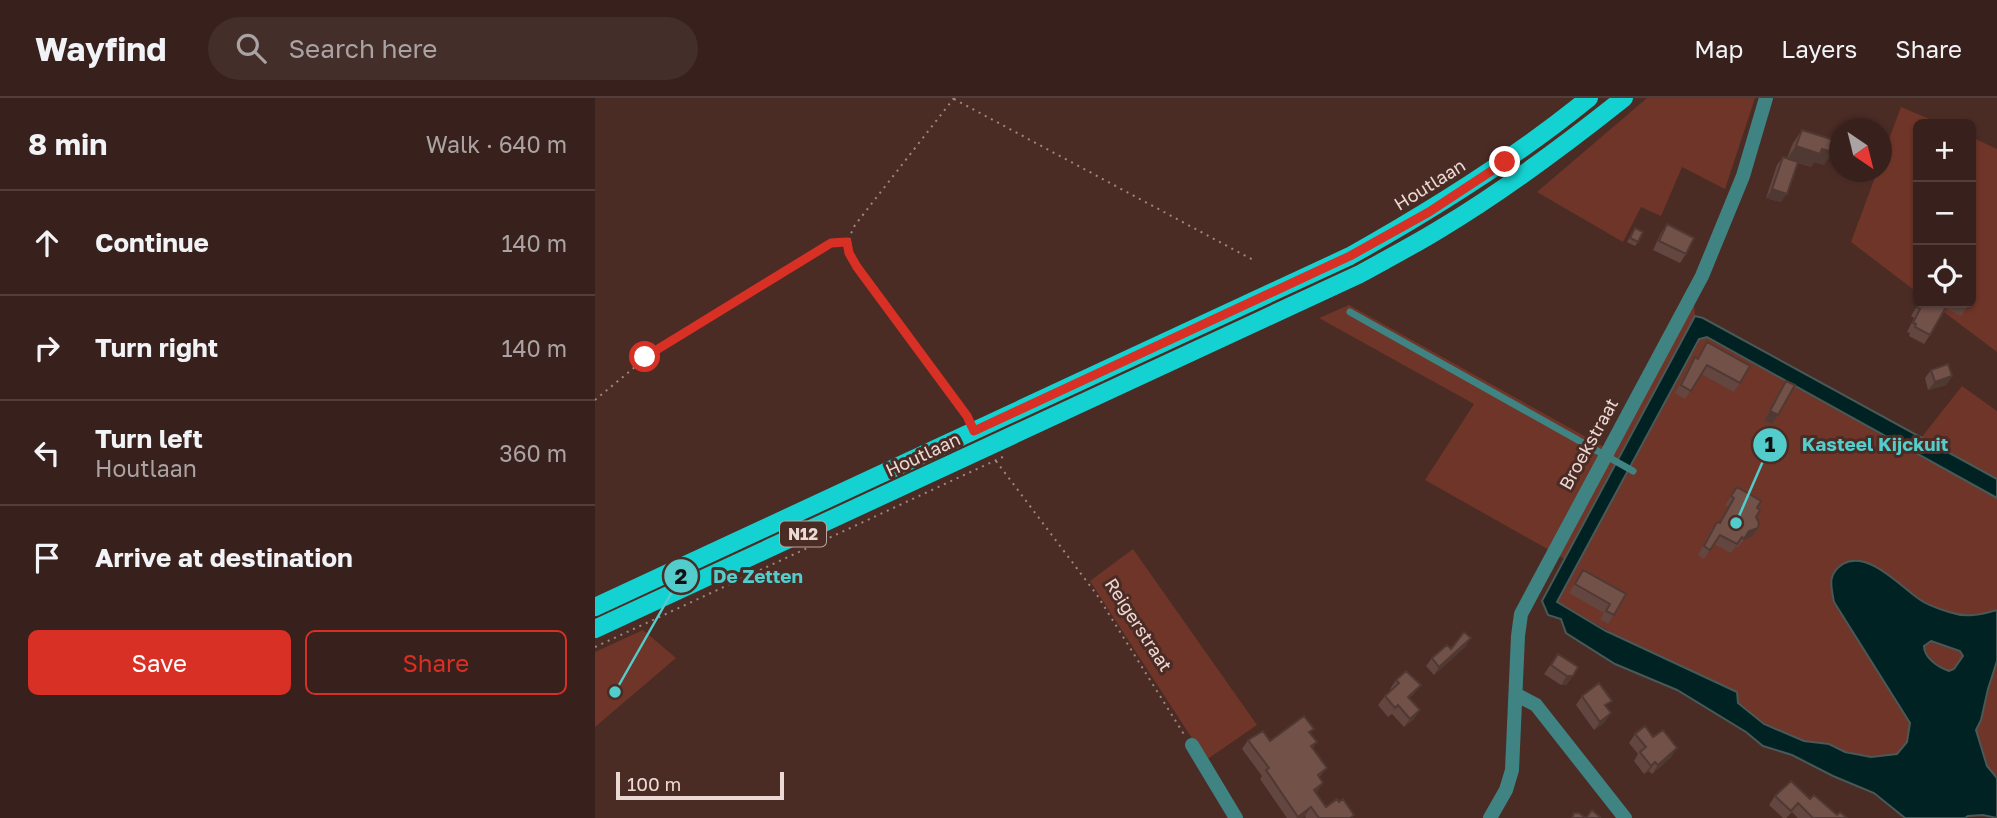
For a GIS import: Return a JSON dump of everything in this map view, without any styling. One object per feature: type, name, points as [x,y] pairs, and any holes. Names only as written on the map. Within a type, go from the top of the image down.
[{"type":"main road","name":"Houtlaan","points":[[595,607],[1350,256],[1429,212],[1505,162],[1589,98]]},
{"type":"main road","name":"Houtlaan","points":[[595,629],[1360,274],[1440,230],[1516,180],[1624,98]]},
{"type":"street","name":"Broekstraat","points":[[1490,818],[1506,790],[1512,770],[1521,614],[1609,458],[1702,276],[1743,176],[1766,98]]},
{"type":"street","points":[[1517,695],[1536,705],[1625,818]]},
{"type":"street","points":[[1192,745],[1236,818]]},
{"type":"lane","points":[[1350,312],[1633,471]]},
{"type":"path","points":[[974,431],[967,416],[857,267],[849,253],[847,242],[855,225],[954,98],[1255,261]]},
{"type":"path","points":[[595,400],[659,347],[727,309],[831,243],[847,242]]},
{"type":"path","name":"Reigerstraat","points":[[595,647],[996,461],[1097,595],[1192,745]]},
{"type":"shaded area","points":[[1647,98],[1755,98],[1725,189],[1682,167],[1661,216],[1641,207],[1623,242],[1537,192]]},
{"type":"shaded area","points":[[1901,107],[1929,119],[1913,119],[1913,289],[1851,242],[1873,182],[1892,182],[1892,131]]},
{"type":"shaded area","points":[[1976,139],[1997,149],[1997,352],[1939,308],[1976,308]]},
{"type":"shaded area","points":[[1692,282],[1695,316],[1565,559],[1425,480],[1474,404],[1319,318],[1349,305],[1604,447]]},
{"type":"shaded area","points":[[1708,337],[1997,498],[1997,610],[1976,616],[1948,613],[1924,601],[1879,569],[1834,602],[1910,723],[1907,742],[1897,754],[1871,757],[1845,752],[1829,744],[1804,741],[1764,724],[1738,703],[1557,602],[1699,339]]},
{"type":"shaded area","points":[[1962,386],[1997,411],[1997,478],[1921,438]]},
{"type":"shaded area","points":[[1133,549],[1257,725],[1206,760],[1090,581]]},
{"type":"shaded area","points":[[643,630],[676,658],[595,727],[595,652]]},
{"type":"shaded area","points":[[1931,641],[1960,651],[1963,656],[1954,669],[1949,671],[1929,658],[1924,645]]},
{"type":"shaded area","points":[[1997,661],[1997,778],[1987,766],[1976,730]]},
{"type":"water","points":[[1695,316],[1703,318],[1997,479],[1997,498],[1707,337],[1699,339],[1557,602],[1606,631],[1737,692],[1738,703],[1764,724],[1804,741],[1829,744],[1845,752],[1871,757],[1897,754],[1907,742],[1910,723],[1834,602],[1831,581],[1834,572],[1843,564],[1863,562],[1883,571],[1922,601],[1937,608],[1961,615],[1997,610],[1997,661],[1976,730],[1987,766],[1997,778],[1997,818],[1983,815],[1965,818],[1905,818],[1874,793],[1792,755],[1763,746],[1746,732],[1677,690],[1615,664],[1566,633],[1561,619],[1548,615],[1542,601]],"holes":[[[1931,641],[1960,651],[1963,656],[1954,669],[1949,671],[1932,662],[1924,646]]]},
{"type":"building","points":[[1802,130],[1829,138],[1829,151],[1822,149],[1820,154],[1796,146]]},
{"type":"building","points":[[1783,157],[1798,162],[1787,194],[1772,189]]},
{"type":"building","points":[[1667,224],[1694,238],[1686,254],[1659,241]]},
{"type":"building","points":[[1635,228],[1643,232],[1638,242],[1630,238]]},
{"type":"building","points":[[1945,308],[1930,335],[1915,327],[1916,324],[1913,323],[1920,309]]},
{"type":"building","points":[[1707,342],[1750,366],[1740,383],[1707,365],[1691,391],[1681,385],[1695,357],[1698,359]]},
{"type":"building","points":[[1948,364],[1952,376],[1935,382],[1931,370]]},
{"type":"building","points":[[1786,381],[1795,385],[1778,415],[1770,411]]},
{"type":"building","points":[[1737,487],[1761,501],[1756,517],[1758,528],[1749,531],[1737,544],[1720,535],[1710,550],[1704,546],[1734,498],[1731,496]]},
{"type":"building","points":[[1583,570],[1626,594],[1614,615],[1606,611],[1610,604],[1575,584]]},
{"type":"building","points":[[1464,632],[1471,638],[1439,667],[1432,658],[1447,645],[1451,649]]},
{"type":"building","points":[[1558,654],[1578,667],[1573,676],[1567,676],[1551,665]]},
{"type":"building","points":[[1406,671],[1421,685],[1408,697],[1420,710],[1410,719],[1398,705],[1395,708],[1385,696],[1399,683],[1396,680]]},
{"type":"building","points":[[1599,683],[1612,701],[1605,705],[1611,713],[1600,722],[1582,696]]},
{"type":"building","points":[[1304,716],[1314,729],[1309,732],[1317,742],[1311,746],[1327,768],[1318,775],[1323,783],[1314,790],[1326,807],[1337,799],[1339,802],[1343,799],[1354,815],[1350,818],[1319,818],[1311,807],[1298,817],[1266,770],[1269,768],[1248,740],[1263,731],[1270,741]]},
{"type":"building","points":[[1645,726],[1653,737],[1663,730],[1677,748],[1658,765],[1655,762],[1651,766],[1640,752],[1646,747],[1635,734]]},
{"type":"building","points":[[1791,781],[1810,799],[1814,795],[1837,815],[1840,812],[1847,818],[1813,818],[1798,803],[1791,811],[1775,796]]},
{"type":"building","points":[[1592,810],[1600,817],[1600,818],[1586,818]]},
{"type":"building","points":[[1574,813],[1579,813],[1586,818],[1572,818]]},
{"type":"place","name":"Kasteel Kijckuit","points":[[1736,523]]},
{"type":"place","name":"De Zetten","points":[[615,692]]},
{"type":"route","points":[[645,357],[831,243],[847,242],[849,253],[857,267],[967,416],[974,431],[1350,256],[1429,212],[1505,162]]}]
